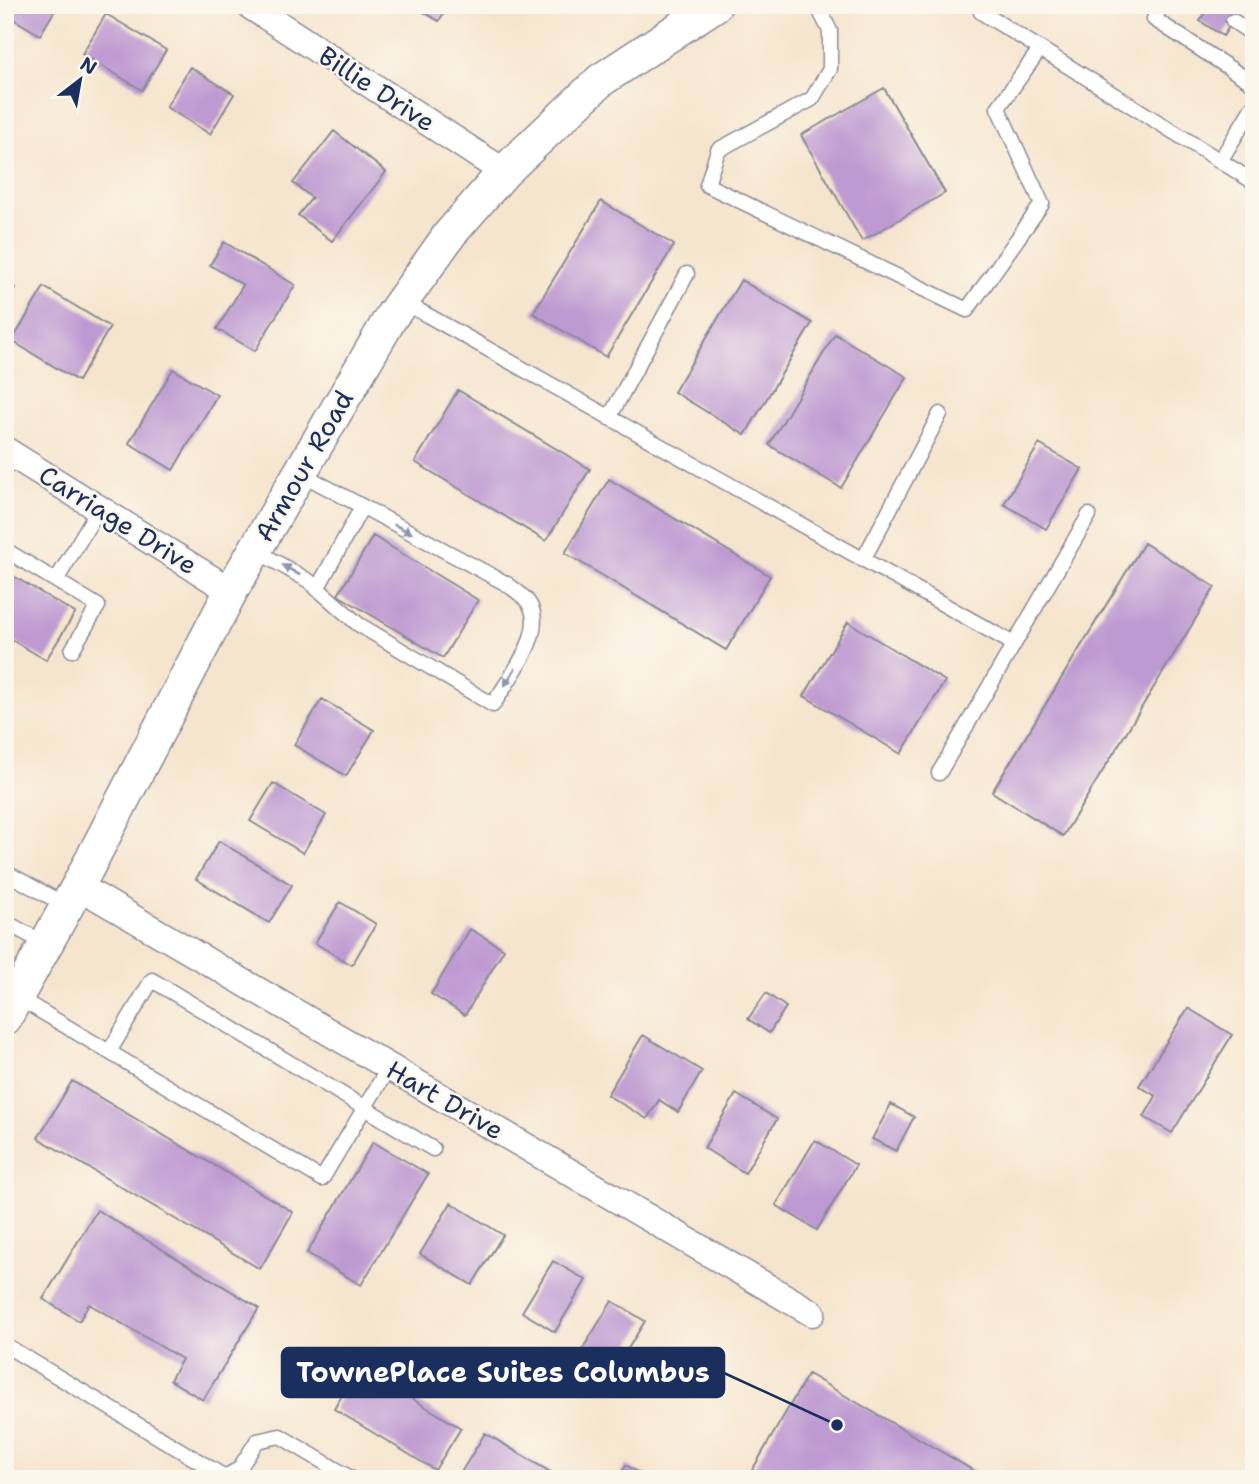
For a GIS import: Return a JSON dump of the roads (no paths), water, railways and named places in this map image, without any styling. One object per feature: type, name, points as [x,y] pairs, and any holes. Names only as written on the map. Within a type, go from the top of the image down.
[{"type":"street","name":"Billie Drive","points":[[249,5],[504,172]]},
{"type":"street","name":"Armour Road","points":[[11,1007],[231,591],[402,302],[450,234],[504,172],[601,80],[715,5]]},
{"type":"street","name":"Carriage Drive","points":[[5,450],[231,591]]},
{"type":"street","name":"Hart Drive","points":[[72,896],[389,1067],[812,1313]]},
{"type":"lane","points":[[817,5],[830,31],[830,69],[812,99],[718,150],[707,185],[967,310],[1042,204],[998,108],[1040,49]]},
{"type":"lane","points":[[978,5],[981,12],[1254,182]]},
{"type":"lane","points":[[1162,5],[1154,19],[1254,83]]},
{"type":"lane","points":[[1233,21],[1254,35]]},
{"type":"lane","points":[[1220,161],[1254,105]]},
{"type":"lane","points":[[609,418],[687,274]]},
{"type":"lane","points":[[402,302],[1014,644]]},
{"type":"lane","points":[[863,560],[940,414]]},
{"type":"lane","points":[[256,550],[309,581],[359,624],[493,705],[521,659],[535,629],[528,603],[507,584],[300,473]]},
{"type":"lane","points":[[317,589],[362,507]]},
{"type":"lane","points":[[57,579],[99,508]]},
{"type":"lane","points":[[939,773],[1089,515]]},
{"type":"lane","points":[[7,551],[98,606],[72,650]]},
{"type":"lane","points":[[5,872],[72,896]]},
{"type":"lane","points":[[5,922],[46,944]]},
{"type":"lane","points":[[109,1052],[152,980],[433,1149]]},
{"type":"lane","points":[[11,1007],[109,1052],[322,1179],[389,1067]]},
{"type":"lane","points":[[5,1345],[225,1477],[239,1469],[257,1441],[280,1436],[352,1479]]},
{"type":"place","name":"TownePlace Suites Columbus","points":[[837,1425]]}]
